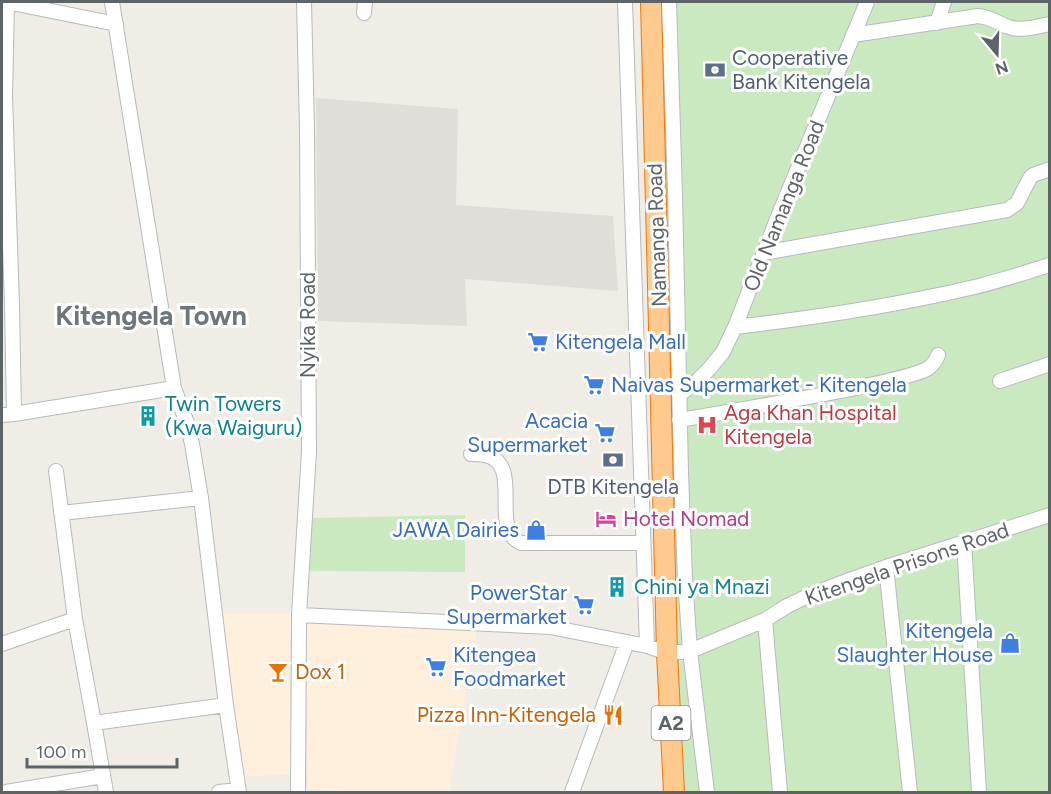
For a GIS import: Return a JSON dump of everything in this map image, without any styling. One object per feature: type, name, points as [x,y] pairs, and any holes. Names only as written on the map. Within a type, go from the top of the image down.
[{"type":"highway","name":"Namanga Road","points":[[651,2],[664,153],[667,653],[674,792]]},
{"type":"street","points":[[116,24],[7,2],[5,189],[8,415],[174,388]]},
{"type":"street","points":[[112,2],[174,388],[187,423],[201,498],[225,705],[238,791],[219,792]]},
{"type":"street","name":"Nyika Road","points":[[298,792],[299,615],[309,451],[308,187],[304,2]]},
{"type":"street","points":[[625,2],[647,646]]},
{"type":"street","points":[[669,2],[664,153],[675,194],[679,420],[685,578],[690,651],[707,792]]},
{"type":"street","name":"Old Namanga Road","points":[[679,395],[710,368],[723,352],[735,327],[763,253],[867,2]]},
{"type":"street","points":[[937,23],[944,2]]},
{"type":"street","points":[[854,35],[978,16],[988,17],[1014,29],[1050,24]]},
{"type":"street","points":[[763,253],[1007,210],[1017,203],[1033,175],[1050,169]]},
{"type":"street","points":[[735,327],[798,320],[972,288],[1050,265]]},
{"type":"street","points":[[679,420],[774,405],[873,384],[927,369],[938,355]]},
{"type":"street","points":[[1000,381],[1050,364]]},
{"type":"street","points":[[471,454],[484,454],[495,459],[504,473],[507,520],[514,540],[521,543],[643,543]]},
{"type":"street","points":[[56,471],[75,619],[106,792]]},
{"type":"street","points":[[61,513],[201,498]]},
{"type":"street","name":"Kitengela Prisons Road","points":[[667,653],[690,651],[765,620],[810,595],[886,567],[1050,515]]},
{"type":"street","points":[[964,542],[979,792]]},
{"type":"street","points":[[886,567],[910,792]]},
{"type":"street","points":[[299,615],[549,627],[647,646],[667,653]]},
{"type":"street","points":[[2,644],[75,619]]},
{"type":"street","points":[[765,620],[780,792]]},
{"type":"street","points":[[572,792],[627,642]]},
{"type":"street","points":[[94,723],[225,705]]},
{"type":"street","points":[[6,792],[103,776]]},
{"type":"shaded area","points":[[316,98],[458,109],[456,205],[613,216],[618,291],[465,279],[467,326],[318,321]]},
{"type":"shaded area","points":[[214,613],[292,613],[291,774],[243,777]]},
{"type":"shaded area","points":[[305,620],[477,631],[448,792],[357,792],[308,789]]},
{"type":"green space","points":[[651,2],[1049,2],[1049,792],[674,792]]},
{"type":"green space","points":[[465,515],[465,572],[308,571],[310,518]]},
{"type":"place","name":"Cooperative Bank Kitengela","points":[[715,70]]},
{"type":"place","name":"Kitengela Mall","points":[[538,342]]},
{"type":"place","name":"Naivas Supermarket - Kitengela","points":[[594,385]]},
{"type":"place","name":"Twin Towers (Kwa Waiguru)","points":[[148,416]]},
{"type":"place","name":"Aga Khan Hospital Kitengela","points":[[707,425]]},
{"type":"place","name":"Acacia Supermarket","points":[[605,433]]},
{"type":"place","name":"DTB Kitengela","points":[[613,460]]},
{"type":"place","name":"Hotel Nomad","points":[[606,519]]},
{"type":"place","name":"JAWA Dairies","points":[[536,530]]},
{"type":"place","name":"Chini ya Mnazi","points":[[617,587]]},
{"type":"place","name":"PowerStar Supermarket","points":[[584,605]]},
{"type":"place","name":"Kitengela Slaughter House","points":[[1010,643]]},
{"type":"place","name":"Kitengea Foodmarket","points":[[436,667]]},
{"type":"place","name":"Dox 1","points":[[278,672]]},
{"type":"place","name":"Pizza Inn-Kitengela","points":[[613,715]]},
{"type":"district","name":"Kitengela Town","points":[[151,316]]}]
